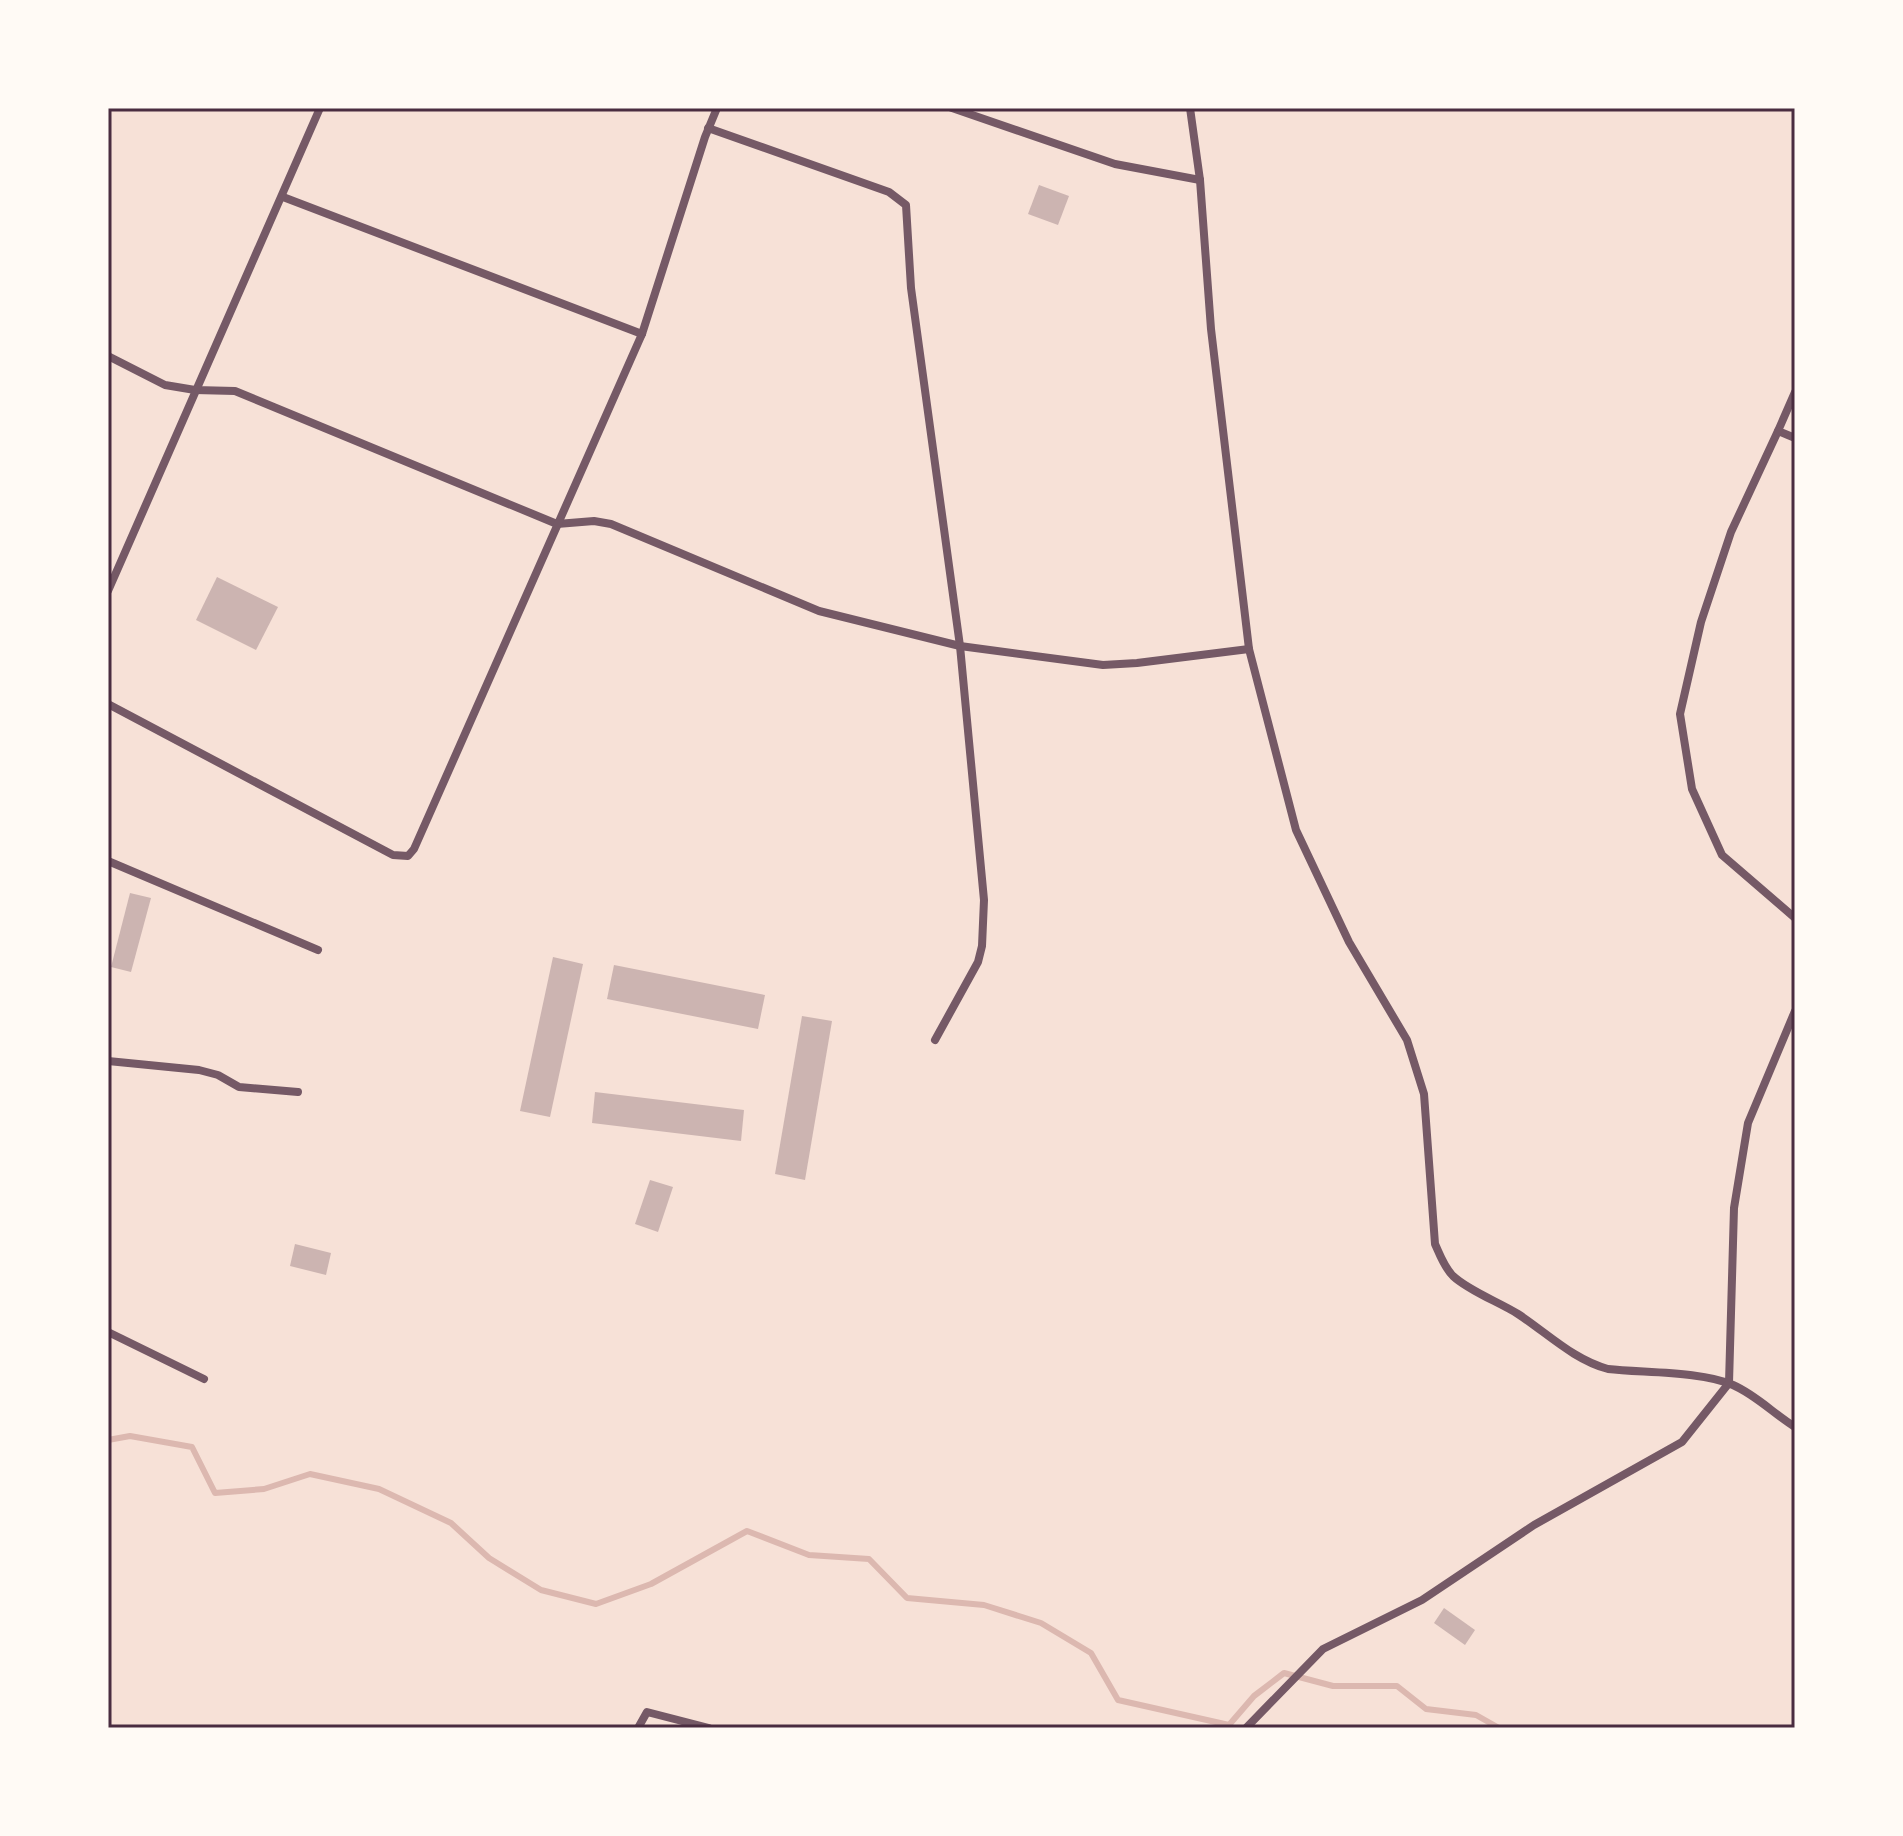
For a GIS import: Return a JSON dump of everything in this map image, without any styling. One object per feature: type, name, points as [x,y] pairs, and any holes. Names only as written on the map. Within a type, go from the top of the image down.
[{"type":"street","points":[[108,591],[320,108]]},
{"type":"street","points":[[108,704],[393,855],[408,856],[414,849],[642,334],[717,108]]},
{"type":"street","points":[[952,108],[1115,164],[1200,180]]},
{"type":"street","points":[[1190,108],[1200,180],[1211,329],[1249,649],[1296,830],[1349,942],[1407,1040],[1424,1094],[1435,1244],[1443,1264],[1455,1278],[1517,1313],[1595,1365],[1729,1383],[1749,1393],[1795,1427]]},
{"type":"street","points":[[708,128],[889,192],[906,205],[917,344],[960,646],[984,922],[978,962],[935,1040]]},
{"type":"street","points":[[283,197],[642,334]]},
{"type":"street","points":[[108,356],[165,385],[195,390],[235,391],[557,524],[594,521],[611,524],[819,611],[960,646],[1103,665],[1249,649]]},
{"type":"street","points":[[1795,392],[1731,532],[1701,622],[1680,714],[1692,789],[1722,855],[1795,918]]},
{"type":"street","points":[[1778,431],[1795,438]]},
{"type":"street","points":[[108,861],[318,950]]},
{"type":"street","points":[[1246,1728],[1323,1649],[1422,1600],[1534,1525],[1682,1442],[1729,1383],[1734,1208],[1748,1123],[1795,1011]]},
{"type":"street","points":[[108,1061],[199,1070],[218,1075],[239,1087],[298,1092]]},
{"type":"street","points":[[108,1332],[204,1379]]},
{"type":"street","points":[[638,1728],[647,1712],[709,1728]]},
{"type":"building","points":[[1039,185],[1069,196],[1058,225],[1028,214]]},
{"type":"building","points":[[217,577],[278,607],[256,650],[196,620]]},
{"type":"building","points":[[130,893],[151,898],[131,972],[111,967]]},
{"type":"building","points":[[553,957],[583,964],[550,1117],[520,1111]]},
{"type":"building","points":[[614,965],[765,995],[758,1029],[607,999]]},
{"type":"building","points":[[802,1016],[832,1021],[805,1180],[775,1174]]},
{"type":"building","points":[[595,1092],[744,1110],[741,1141],[592,1123]]},
{"type":"building","points":[[650,1180],[673,1187],[658,1232],[635,1224]]},
{"type":"building","points":[[295,1244],[331,1253],[326,1275],[290,1266]]},
{"type":"building","points":[[1444,1608],[1475,1630],[1465,1645],[1434,1623]]},
{"type":"waterway","points":[[108,1440],[130,1436],[192,1447],[215,1493],[264,1489],[310,1474],[379,1489],[451,1523],[489,1558],[541,1590],[596,1604],[651,1584],[747,1531],[809,1555],[869,1559],[907,1598],[984,1605],[1041,1623],[1091,1653],[1118,1700],[1229,1725],[1254,1696],[1284,1673],[1333,1686],[1397,1686],[1426,1709],[1476,1715],[1499,1728]]}]
